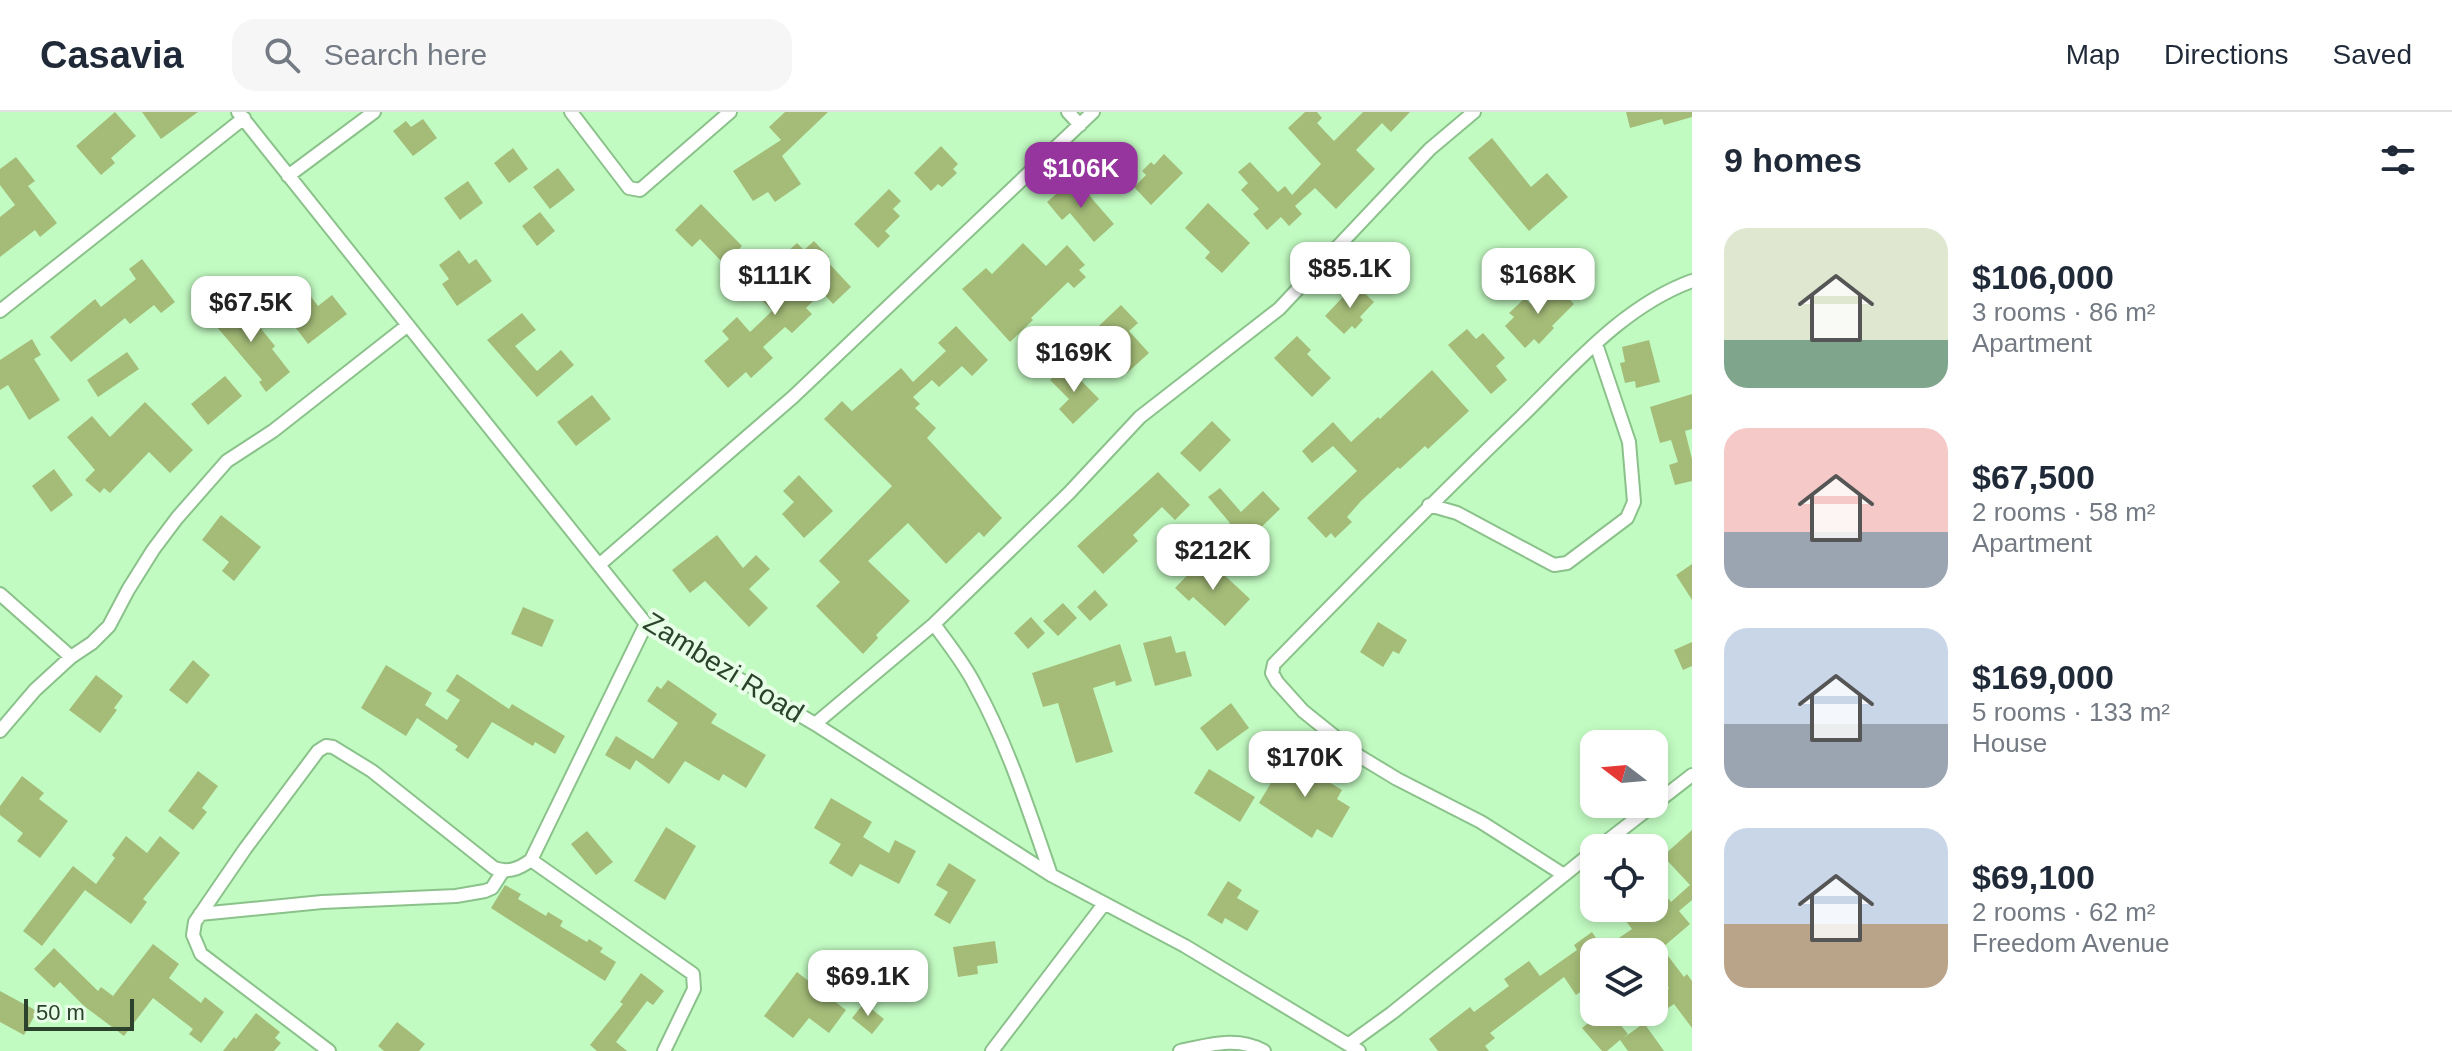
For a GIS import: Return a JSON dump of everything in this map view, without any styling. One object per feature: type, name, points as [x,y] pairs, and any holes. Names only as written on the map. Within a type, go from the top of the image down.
[{"type":"street","points":[[288,176],[374,112]]},
{"type":"street","points":[[571,112],[634,191],[640,190],[730,112]]},
{"type":"street","points":[[1068,112],[1080,125]]},
{"type":"street","points":[[599,565],[793,397],[1093,112]]},
{"type":"street","points":[[815,724],[934,624],[1069,493],[1140,417],[1279,309],[1430,149],[1474,112]]},
{"type":"street","points":[[0,311],[241,115]]},
{"type":"street","name":"Zambezi Road","points":[[241,115],[646,624],[815,724],[1051,875],[1185,946],[1354,1048]]},
{"type":"street","points":[[1564,875],[1481,822],[1359,756],[1303,711],[1272,673],[1274,664],[1429,505],[1596,344],[1644,305],[1670,289],[1692,281]]},
{"type":"street","points":[[0,731],[35,690],[109,626],[153,550],[227,461],[273,431],[408,325]]},
{"type":"street","points":[[1429,505],[1457,513],[1554,565],[1567,563],[1627,518],[1634,502],[1629,442],[1596,344]]},
{"type":"street","points":[[0,594],[71,657]]},
{"type":"street","points":[[329,1051],[312,1045],[201,954],[193,935],[200,914],[309,763],[318,751],[326,746],[333,747],[372,771],[494,868],[503,871],[516,869],[531,860],[646,624]]},
{"type":"street","points":[[934,624],[963,665],[986,706],[1051,875]]},
{"type":"street","points":[[1616,834],[1692,775]]},
{"type":"street","points":[[531,860],[693,974],[694,989],[664,1051]]},
{"type":"street","points":[[1354,1048],[1392,1013],[1580,862]]},
{"type":"street","points":[[200,914],[322,902],[456,896],[492,888],[503,871]]},
{"type":"street","points":[[992,1051],[1104,904]]},
{"type":"street","points":[[1180,1051],[1230,1041],[1249,1043],[1264,1051]]},
{"type":"building","points":[[115,112],[136,136],[111,158],[115,163],[101,175],[76,146]]},
{"type":"building","points":[[142,112],[198,112],[161,139]]},
{"type":"building","points":[[785,112],[828,112],[782,156],[801,184],[775,202],[768,192],[753,201],[733,171],[781,140],[769,127]]},
{"type":"building","points":[[1305,112],[1317,112],[1322,118],[1317,123],[1334,141],[1363,112],[1410,112],[1391,132],[1382,123],[1356,150],[1375,169],[1336,209],[1315,188],[1295,206],[1302,214],[1289,226],[1281,217],[1267,230],[1253,214],[1259,209],[1241,190],[1248,183],[1238,172],[1250,162],[1278,192],[1285,186],[1292,195],[1321,164],[1288,128]]},
{"type":"building","points":[[1626,112],[1692,112],[1692,117],[1664,125],[1662,119],[1630,128]]},
{"type":"building","points":[[423,119],[437,138],[413,156],[393,131],[406,121],[411,127]]},
{"type":"building","points":[[1492,138],[1531,187],[1547,173],[1568,197],[1529,231],[1468,158]]},
{"type":"building","points":[[941,146],[958,164],[953,169],[957,173],[942,187],[938,184],[931,191],[914,173]]},
{"type":"building","points":[[513,148],[528,169],[509,183],[494,163]]},
{"type":"building","points":[[1164,154],[1183,173],[1151,205],[1134,187],[1146,175],[1142,171],[1151,162],[1154,165]]},
{"type":"building","points":[[16,157],[35,181],[28,186],[57,223],[40,237],[35,230],[0,257],[0,217],[15,205],[0,185],[0,169]]},
{"type":"building","points":[[558,168],[575,190],[550,209],[533,187]]},
{"type":"building","points":[[1074,178],[1114,224],[1094,242],[1070,213],[1062,220],[1047,202]]},
{"type":"building","points":[[468,181],[483,203],[460,220],[444,198]]},
{"type":"building","points":[[889,189],[901,201],[893,209],[900,216],[885,231],[890,236],[878,248],[854,224]]},
{"type":"building","points":[[1208,203],[1250,243],[1222,273],[1205,258],[1210,252],[1185,228]]},
{"type":"building","points":[[701,204],[742,246],[724,264],[700,239],[692,247],[675,230]]},
{"type":"building","points":[[540,212],[555,231],[537,246],[522,226]]},
{"type":"building","points":[[814,241],[829,257],[826,260],[851,287],[833,304],[822,292],[806,308],[812,314],[792,333],[785,327],[763,347],[773,358],[751,378],[746,372],[728,388],[704,361],[729,339],[722,331],[737,317],[750,332],[772,311],[752,289],[765,276],[786,297],[791,292],[796,298],[814,282],[787,252],[797,243],[804,250]]},
{"type":"building","points":[[1023,243],[1046,266],[1067,245],[1085,265],[1079,270],[1086,277],[1074,288],[1068,282],[1010,342],[962,289],[986,268],[992,274]]},
{"type":"building","points":[[459,250],[469,264],[476,259],[492,281],[457,306],[442,284],[449,279],[439,265]]},
{"type":"building","points":[[142,259],[175,302],[161,313],[154,305],[130,324],[125,318],[71,362],[50,337],[95,299],[101,307],[136,279],[129,269]]},
{"type":"building","points":[[1552,282],[1574,304],[1539,344],[1534,339],[1525,348],[1505,326],[1514,317],[1509,313],[1525,298],[1530,304]]},
{"type":"building","points":[[1355,284],[1374,302],[1360,317],[1363,320],[1355,329],[1352,326],[1344,334],[1325,316]]},
{"type":"building","points":[[303,286],[318,306],[332,295],[347,314],[308,344],[283,311],[291,305],[287,298]]},
{"type":"building","points":[[237,299],[275,346],[272,349],[290,372],[266,392],[259,382],[262,380],[211,320]]},
{"type":"building","points":[[1121,305],[1138,323],[1129,331],[1149,353],[1127,373],[1122,367],[1115,374],[1083,341]]},
{"type":"building","points":[[522,313],[536,330],[515,346],[537,371],[561,350],[574,365],[537,397],[487,340]]},
{"type":"building","points":[[956,326],[988,360],[972,376],[962,366],[939,387],[932,380],[913,397],[920,404],[915,408],[936,428],[927,438],[1002,518],[984,537],[979,532],[946,564],[908,523],[868,561],[910,601],[876,635],[878,638],[863,654],[816,606],[840,582],[819,561],[892,486],[824,419],[842,401],[852,411],[901,368],[913,382],[946,351],[938,343]]},
{"type":"building","points":[[1467,329],[1476,339],[1483,333],[1505,358],[1496,366],[1507,380],[1491,394],[1448,345]]},
{"type":"building","points":[[1297,336],[1311,350],[1307,354],[1331,378],[1312,397],[1274,358]]},
{"type":"building","points":[[32,339],[41,355],[34,359],[60,400],[29,420],[8,385],[0,390],[0,360]]},
{"type":"building","points":[[1649,340],[1660,382],[1636,388],[1635,381],[1625,383],[1620,363],[1625,362],[1622,347]]},
{"type":"building","points":[[127,352],[139,369],[98,397],[87,380]]},
{"type":"building","points":[[1066,365],[1099,399],[1073,424],[1059,409],[1069,399],[1050,380]]},
{"type":"building","points":[[1432,370],[1469,411],[1428,449],[1425,446],[1361,501],[1347,517],[1352,522],[1335,538],[1331,533],[1326,538],[1307,518],[1357,471],[1333,446],[1312,463],[1302,451],[1333,422],[1351,442]]},
{"type":"building","points":[[225,376],[242,396],[208,425],[191,404]]},
{"type":"building","points":[[1692,394],[1692,429],[1685,431],[1692,459],[1692,481],[1675,485],[1669,465],[1678,462],[1671,440],[1660,443],[1650,407]]},
{"type":"building","points":[[592,395],[611,419],[576,446],[557,422]]},
{"type":"building","points":[[145,402],[193,450],[170,473],[149,452],[110,493],[104,488],[100,493],[85,480],[95,470],[67,437],[92,416],[110,437]]},
{"type":"building","points":[[1212,421],[1231,440],[1200,472],[1180,453]]},
{"type":"building","points":[[54,469],[73,495],[51,512],[32,486]]},
{"type":"building","points":[[1158,472],[1190,505],[1175,520],[1162,507],[1133,535],[1138,541],[1103,574],[1077,546]]},
{"type":"building","points":[[799,475],[833,511],[804,538],[782,514],[794,502],[783,491]]},
{"type":"building","points":[[1220,488],[1241,512],[1263,491],[1280,509],[1242,546],[1225,528],[1230,523],[1208,497]]},
{"type":"building","points":[[221,515],[261,547],[234,581],[222,571],[229,562],[202,540]]},
{"type":"building","points":[[717,535],[743,568],[756,555],[770,569],[749,589],[768,608],[749,627],[705,581],[690,593],[672,570]]},
{"type":"building","points":[[1205,557],[1250,599],[1225,626],[1193,597],[1189,601],[1175,588]]},
{"type":"building","points":[[1692,564],[1692,600],[1676,575]]},
{"type":"building","points":[[1095,590],[1108,605],[1090,621],[1077,607]]},
{"type":"building","points":[[1063,603],[1077,618],[1058,636],[1043,621]]},
{"type":"building","points":[[523,607],[554,620],[542,647],[511,634]]},
{"type":"building","points":[[1031,617],[1045,633],[1028,649],[1014,633]]},
{"type":"building","points":[[1378,622],[1407,640],[1399,654],[1393,651],[1383,667],[1360,652]]},
{"type":"building","points":[[1171,636],[1176,653],[1185,651],[1192,676],[1155,686],[1143,643]]},
{"type":"building","points":[[1692,642],[1692,666],[1683,670],[1674,650]]},
{"type":"building","points":[[1120,644],[1132,681],[1116,686],[1115,681],[1093,688],[1113,752],[1076,763],[1058,703],[1043,707],[1032,673]]},
{"type":"building","points":[[193,660],[210,675],[187,704],[169,690]]},
{"type":"building","points":[[386,665],[432,693],[425,705],[447,720],[460,700],[446,691],[457,674],[509,709],[512,704],[565,736],[555,754],[535,742],[533,746],[492,722],[468,759],[455,750],[458,746],[417,718],[406,736],[361,708]]},
{"type":"building","points":[[96,675],[123,696],[100,733],[69,710]]},
{"type":"building","points":[[668,680],[717,714],[711,723],[766,755],[746,788],[723,774],[719,781],[685,761],[669,784],[636,760],[630,770],[605,755],[616,736],[653,759],[678,723],[647,701],[657,686],[661,689]]},
{"type":"building","points":[[1231,703],[1249,728],[1217,751],[1200,728]]},
{"type":"building","points":[[1289,753],[1342,790],[1337,799],[1350,807],[1332,838],[1317,829],[1312,838],[1259,803]]},
{"type":"building","points":[[1209,769],[1255,797],[1240,822],[1194,793]]},
{"type":"building","points":[[198,771],[218,786],[202,808],[207,812],[193,830],[168,811]]},
{"type":"building","points":[[22,776],[44,793],[39,799],[68,821],[40,858],[17,841],[23,833],[0,815],[0,806]]},
{"type":"building","points":[[831,798],[872,822],[863,837],[889,853],[895,840],[916,851],[899,884],[860,864],[852,877],[829,863],[841,844],[814,828]]},
{"type":"building","points":[[666,827],[696,846],[665,900],[634,881]]},
{"type":"building","points":[[1692,830],[1692,900],[1679,911],[1690,924],[1668,943],[1668,938],[1619,938],[1632,929],[1627,922],[1668,922],[1668,898],[1671,902],[1690,885],[1668,861],[1668,852]]},
{"type":"building","points":[[587,831],[613,862],[596,875],[571,844]]},
{"type":"building","points":[[126,836],[147,853],[160,836],[180,853],[143,899],[147,902],[131,924],[85,890],[42,946],[23,931],[73,866],[96,884]]},
{"type":"building","points":[[949,863],[976,880],[950,924],[934,915],[948,892],[936,885]]},
{"type":"building","points":[[1228,881],[1242,890],[1237,898],[1259,911],[1247,931],[1225,918],[1222,924],[1207,915]]},
{"type":"building","points":[[505,885],[521,894],[518,899],[546,916],[548,912],[563,921],[560,926],[603,948],[600,952],[616,962],[605,981],[491,908]]},
{"type":"building","points":[[995,941],[998,963],[977,966],[978,974],[958,977],[953,947]]},
{"type":"building","points":[[1580,941],[1580,992],[1576,995],[1564,977],[1490,1033],[1495,1038],[1485,1046],[1489,1051],[1438,1051],[1429,1039],[1470,1007],[1474,1012],[1509,986],[1504,979],[1529,961],[1540,976],[1577,950],[1574,945]]},
{"type":"building","points":[[153,944],[179,964],[169,978],[201,1003],[205,997],[224,1012],[201,1043],[189,1034],[193,1029],[153,998],[124,1036],[84,1006],[60,982],[54,988],[34,969],[54,948],[98,991],[101,987],[113,996]]},
{"type":"building","points":[[1668,956],[1684,977],[1687,974],[1692,981],[1692,1028],[1674,1004],[1668,1008]]},
{"type":"building","points":[[797,972],[846,1010],[829,1033],[809,1018],[793,1038],[764,1016]]},
{"type":"building","points":[[641,973],[664,991],[653,1005],[647,1001],[616,1042],[627,1051],[597,1051],[590,1045],[623,1004],[620,1002]]},
{"type":"building","points":[[0,991],[37,1011],[24,1035],[0,1022]]},
{"type":"building","points":[[864,1003],[884,1019],[872,1034],[852,1018]]},
{"type":"building","points":[[256,1013],[280,1032],[275,1038],[281,1043],[274,1051],[223,1051],[234,1037],[236,1039]]},
{"type":"building","points":[[397,1022],[425,1044],[419,1051],[384,1051],[378,1046]]},
{"type":"building","points":[[1621,1026],[1628,1034],[1622,1039],[1640,1026],[1646,1026],[1664,1051],[1628,1051],[1620,1040],[1607,1051],[1602,1051],[1582,1028]]}]
